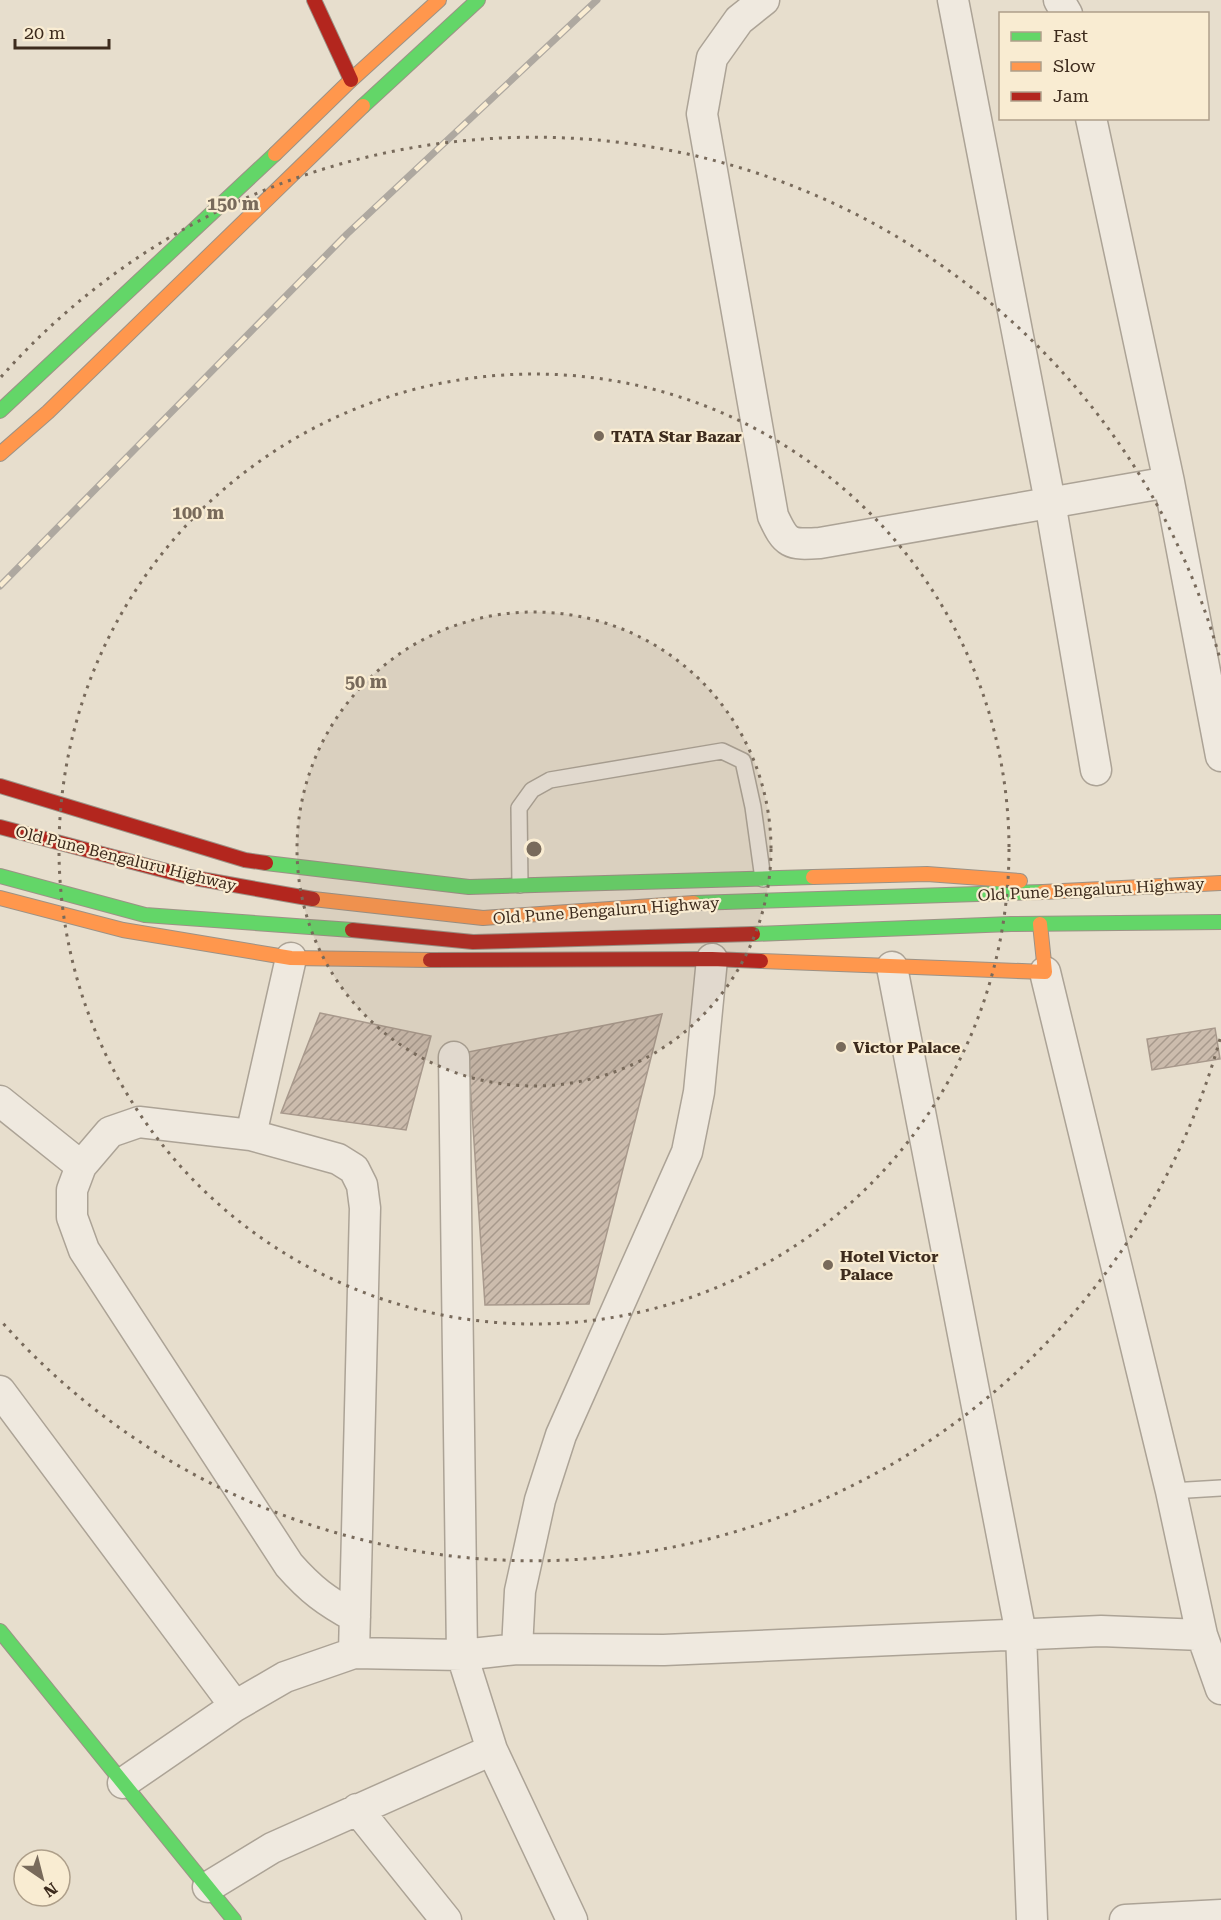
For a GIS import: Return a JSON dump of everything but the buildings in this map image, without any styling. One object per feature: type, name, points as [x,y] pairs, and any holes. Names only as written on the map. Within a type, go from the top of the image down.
[{"type":"main road","points":[[314,0],[351,80]]},
{"type":"main road","points":[[0,411],[439,0]]},
{"type":"main road","points":[[0,453],[48,412],[373,96],[478,0]]},
{"type":"main road","points":[[0,786],[245,860],[469,887],[927,874],[1022,881],[1048,891]]},
{"type":"main road","name":"Old Pune Bengaluru Highway","points":[[0,827],[189,877],[319,900],[483,918],[698,903],[1221,883]]},
{"type":"main road","name":"Old Pune Bengaluru Highway","points":[[0,876],[145,915],[336,927],[473,942],[1011,924],[1221,922]]},
{"type":"main road","points":[[0,898],[123,930],[291,958],[516,961],[712,959],[1045,972],[1040,924]]},
{"type":"main road","points":[[0,1631],[234,1920]]},
{"type":"street","points":[[764,0],[739,20],[712,58],[702,114],[773,516],[782,536],[796,545],[820,543],[1169,482]]},
{"type":"street","points":[[953,0],[1050,502],[1096,770]]},
{"type":"street","points":[[1091,120],[1169,482],[1221,756]]},
{"type":"street","points":[[251,1135],[291,958]]},
{"type":"street","points":[[517,1649],[520,1591],[540,1500],[561,1435],[687,1152],[699,1092],[712,959]]},
{"type":"street","points":[[892,967],[1021,1634],[1032,1920]]},
{"type":"street","points":[[1045,972],[1171,1491],[1202,1635],[1221,1689]]},
{"type":"street","points":[[454,1057],[462,1655],[492,1750],[572,1920]]},
{"type":"street","points":[[0,1101],[81,1166]]},
{"type":"street","points":[[354,1653],[355,1617],[365,1208],[362,1185],[354,1169],[338,1159],[251,1135],[139,1122],[110,1132],[81,1166],[72,1190],[72,1217],[84,1250],[289,1565],[309,1588],[329,1603],[355,1617]]},
{"type":"street","points":[[0,1390],[235,1706]]},
{"type":"street","points":[[123,1784],[235,1706],[285,1677],[354,1653],[462,1655],[517,1649],[664,1650],[1101,1631],[1202,1635]]},
{"type":"street","points":[[208,1887],[272,1848],[492,1750]]},
{"type":"street","points":[[357,1809],[446,1920]]},
{"type":"street","points":[[1125,1920],[1221,1915]]},
{"type":"lane","points":[[520,885],[519,808],[532,790],[550,780],[722,751],[743,761],[764,879]]},
{"type":"lane","points":[[1171,1491],[1221,1488]]},
{"type":"railway","points":[[0,586],[347,234],[597,0]]},
{"type":"traffic: fast","points":[[363,106],[478,0]]},
{"type":"traffic: fast","points":[[0,411],[275,154]]},
{"type":"traffic: fast","points":[[266,863],[469,887],[813,877]]},
{"type":"traffic: fast","points":[[0,876],[145,915],[352,930]]},
{"type":"traffic: fast","points":[[694,903],[1043,892]]},
{"type":"traffic: fast","points":[[753,934],[1011,924],[1221,922]]},
{"type":"traffic: fast","points":[[0,1631],[234,1920]]},
{"type":"traffic: slow","points":[[275,154],[351,80],[439,0]]},
{"type":"traffic: slow","points":[[0,454],[48,412],[363,106]]},
{"type":"traffic: slow","points":[[813,877],[927,874],[1020,881]]},
{"type":"traffic: slow","points":[[1043,892],[1221,883]]},
{"type":"traffic: slow","points":[[0,898],[123,930],[291,958],[430,960]]},
{"type":"traffic: slow","points":[[313,899],[483,918],[694,903]]},
{"type":"traffic: slow","points":[[761,961],[1045,972],[1040,924]]},
{"type":"traffic: jam","points":[[314,0],[351,80]]},
{"type":"traffic: jam","points":[[0,786],[245,860],[266,863]]},
{"type":"traffic: jam","points":[[0,827],[189,877],[313,899]]},
{"type":"traffic: jam","points":[[352,930],[473,942],[753,934]]},
{"type":"traffic: jam","points":[[430,960],[712,959],[761,961]]},
{"type":"place","name":"TATA Star Bazar","points":[[599,436]]},
{"type":"place","name":"Victor Palace","points":[[841,1047]]},
{"type":"place","name":"Hotel Victor Palace","points":[[828,1265]]}]
